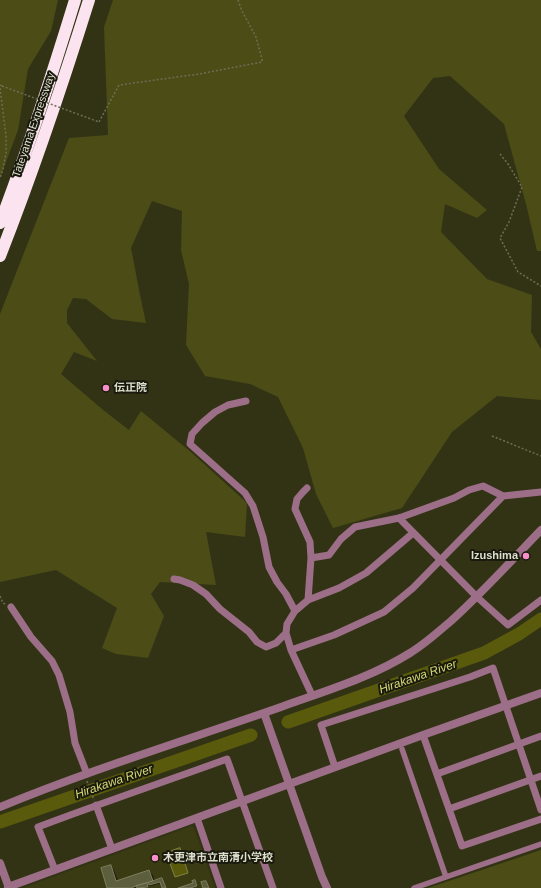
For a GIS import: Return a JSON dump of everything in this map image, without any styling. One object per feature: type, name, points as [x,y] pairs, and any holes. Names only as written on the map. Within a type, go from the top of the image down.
[{"type":"highway","name":"Tateyama Expressway","points":[[0,223],[37,120],[75,0]]},
{"type":"highway","name":"Tateyama Expressway","points":[[0,256],[23,197],[70,61],[89,0]]},
{"type":"street","points":[[246,401],[228,405],[216,412],[202,423],[192,434],[190,444],[246,493],[253,506],[263,537],[269,567],[295,611]]},
{"type":"street","points":[[311,558],[329,555],[341,539],[355,527],[399,518],[454,498],[469,490],[483,486],[503,496],[541,492]]},
{"type":"street","points":[[307,488],[297,499],[295,509],[310,542],[311,558],[308,600]]},
{"type":"street","points":[[292,650],[351,628],[384,612],[413,588],[503,496]]},
{"type":"street","points":[[399,518],[477,597],[508,625],[541,600]]},
{"type":"street","points":[[0,807],[26,796],[87,778],[369,675],[409,654],[436,635],[477,597],[541,530]]},
{"type":"street","points":[[312,696],[286,633],[287,624],[295,611],[308,600],[339,588],[366,573],[413,532]]},
{"type":"street","points":[[174,579],[193,585],[206,594],[220,609],[249,632],[257,642],[266,647],[276,644],[286,633]]},
{"type":"street","points":[[11,607],[31,637],[52,661],[59,675],[70,712],[75,743],[87,778]]},
{"type":"street","points":[[335,767],[321,725],[470,677],[493,668],[541,810]]},
{"type":"street","points":[[0,863],[8,887],[541,693]]},
{"type":"street","points":[[264,713],[327,888]]},
{"type":"street","points":[[423,735],[462,846],[541,819]]},
{"type":"street","points":[[437,774],[541,736]]},
{"type":"street","points":[[402,749],[446,877]]},
{"type":"street","points":[[55,870],[38,827],[95,803],[171,780],[227,758],[273,888]]},
{"type":"street","points":[[449,809],[541,776]]},
{"type":"street","points":[[95,803],[112,849]]},
{"type":"street","points":[[197,818],[221,888]]},
{"type":"street","points":[[414,888],[541,844]]},
{"type":"path","points":[[0,178],[6,153],[6,136],[1,86],[99,122],[119,85],[199,74],[262,62],[256,37],[242,11],[238,0]]},
{"type":"path","points":[[500,154],[522,187],[509,222],[500,238],[518,272],[541,286]]},
{"type":"path","points":[[492,436],[541,456]]},
{"type":"path","points":[[0,596],[3,603],[11,607]]},
{"type":"path","points":[[87,778],[95,803]]},
{"type":"shaded area","points":[[0,0],[58,0],[51,31],[28,69],[18,130],[0,178]]},
{"type":"shaded area","points":[[113,0],[541,0],[541,251],[537,251],[504,124],[450,76],[433,78],[404,116],[439,169],[487,210],[477,218],[445,204],[441,232],[487,279],[532,295],[531,332],[541,349],[541,400],[497,396],[452,432],[402,508],[333,528],[316,494],[303,448],[278,397],[250,384],[205,376],[186,345],[189,284],[181,250],[182,211],[152,201],[131,248],[146,323],[112,319],[86,299],[73,298],[67,310],[67,323],[97,361],[74,352],[61,374],[129,430],[141,411],[192,453],[247,503],[245,537],[206,532],[216,585],[160,582],[151,594],[164,616],[148,658],[116,654],[102,648],[117,608],[56,570],[0,582],[0,314],[69,138],[108,135],[104,27]]},
{"type":"shaded area","name":"木更津市立南清小学校","points":[[192,826],[215,888],[23,888]]},
{"type":"shaded area","points":[[180,848],[188,873],[175,877],[166,853]]},
{"type":"shaded area","points":[[541,850],[541,888],[428,888]]},
{"type":"building","points":[[111,865],[116,881],[149,870],[153,881],[133,888],[107,888],[101,868]]},
{"type":"building","points":[[162,878],[166,888],[162,888],[160,882],[149,885],[148,883]]},
{"type":"building","points":[[195,880],[197,886],[190,888],[178,888],[193,883],[192,881]]},
{"type":"building","points":[[206,881],[209,888],[203,888],[201,882]]},
{"type":"building","points":[[147,883],[148,887],[137,888],[136,886]]},
{"type":"waterway","name":"Hirakawa River","points":[[288,722],[484,653],[519,634],[541,619]]},
{"type":"waterway","name":"Hirakawa River","points":[[0,822],[251,735]]},
{"type":"place","name":"伝正院","points":[[106,388]]},
{"type":"place","name":"Izushima","points":[[526,556]]},
{"type":"place","name":"木更津市立南清小学校","points":[[155,858]]}]
